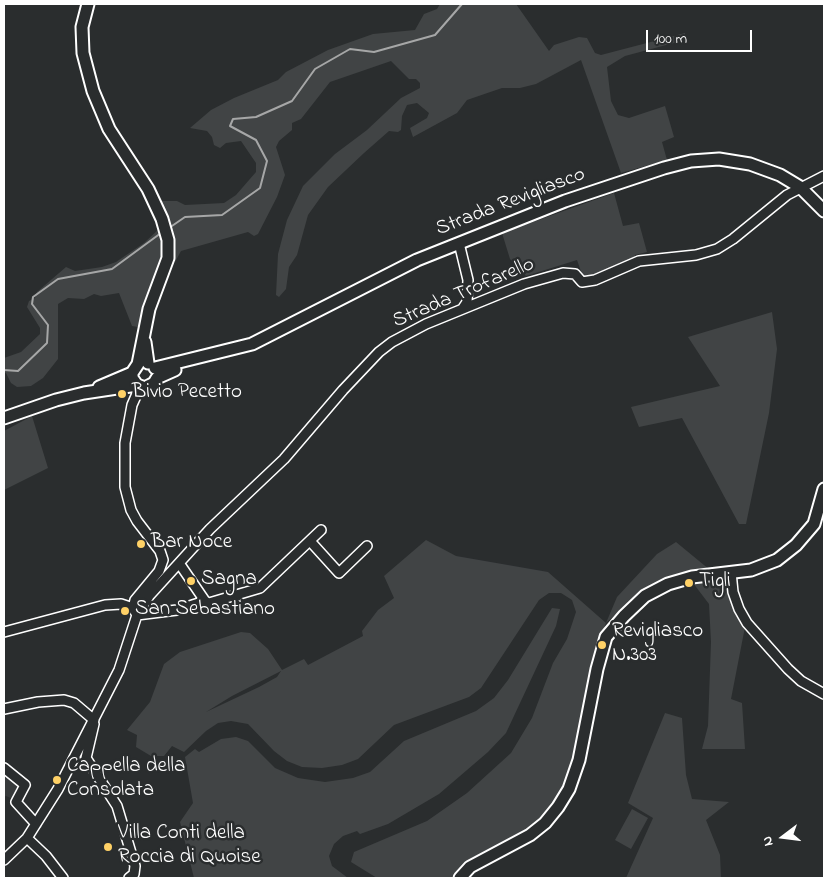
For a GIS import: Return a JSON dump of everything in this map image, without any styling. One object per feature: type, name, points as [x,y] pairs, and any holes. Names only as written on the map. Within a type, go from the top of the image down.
[{"type":"street","points":[[4,861],[27,838],[58,790],[119,670],[135,611],[144,588],[159,571],[164,560],[160,551],[134,516],[125,487],[125,442],[132,405],[138,386],[134,382],[146,369],[144,333],[149,309],[168,258],[168,240],[162,219],[148,189],[109,130],[93,91],[83,44],[82,27],[88,4]]},
{"type":"street","name":"Strada Revigliasco","points":[[84,393],[150,386],[146,369],[252,344],[417,260],[565,201],[691,161],[719,159],[750,164],[780,175],[800,187],[824,211]]},
{"type":"street","name":"Strada Trofarello","points":[[135,611],[179,563],[284,459],[342,390],[379,352],[405,335],[464,308],[524,284],[563,274],[574,274],[582,282],[595,280],[639,261],[696,255],[717,249],[733,239],[800,187],[824,176]]},
{"type":"street","points":[[459,243],[468,280],[467,302],[464,308]]},
{"type":"street","points":[[4,418],[27,408],[84,393],[146,369]]},
{"type":"street","points":[[460,878],[470,867],[530,835],[545,823],[558,807],[569,789],[579,760],[597,669],[606,637],[624,616],[645,596],[668,584],[692,577],[751,570],[777,560],[796,546],[814,524],[824,489]]},
{"type":"street","points":[[4,632],[104,605],[121,604],[135,611],[177,610],[205,601],[209,603],[260,588],[322,530]]},
{"type":"street","points":[[310,541],[339,573],[367,546]]},
{"type":"street","points":[[179,563],[205,601]]},
{"type":"street","points":[[731,572],[733,592],[739,609],[747,622],[788,669],[801,681],[824,694]]},
{"type":"street","points":[[4,709],[38,702],[64,700],[74,704],[94,720]]},
{"type":"street","points":[[94,720],[86,758],[95,774],[110,792],[119,813],[135,866],[134,874],[129,878]]},
{"type":"street","points":[[4,768],[25,784],[16,802],[36,824]]},
{"type":"street","points":[[119,813],[127,821],[139,856]]},
{"type":"street","points":[[27,838],[46,856],[63,878]]},
{"type":"shaded area","points":[[440,4],[516,4],[549,51],[554,45],[579,37],[587,38],[595,53],[601,55],[685,33],[685,40],[625,56],[607,67],[611,101],[618,115],[629,118],[665,106],[674,137],[662,142],[667,160],[621,173],[581,60],[536,84],[520,88],[502,88],[467,100],[457,113],[413,137],[410,128],[427,118],[429,113],[417,103],[407,105],[402,116],[401,130],[398,132],[389,131],[364,153],[328,187],[308,215],[297,255],[289,267],[286,289],[279,297],[276,295],[278,254],[287,220],[303,186],[335,154],[367,130],[401,98],[420,88],[420,83],[416,79],[409,79],[391,61],[330,82],[301,119],[292,123],[292,130],[279,141],[276,147],[285,175],[277,197],[258,234],[254,236],[248,232],[181,251],[175,262],[174,238],[161,201],[177,201],[185,205],[224,203],[236,195],[256,172],[256,163],[241,141],[226,143],[220,148],[214,145],[212,137],[207,131],[190,128],[211,110],[234,98],[278,80],[286,72],[328,50],[373,34],[415,30],[424,14],[437,9]]},
{"type":"shaded area","points":[[614,193],[623,226],[639,223],[647,252],[635,255],[634,259],[606,273],[584,280],[577,260],[526,276],[510,259],[502,233]]},
{"type":"shaded area","points":[[159,229],[163,258],[138,327],[132,326],[119,293],[101,296],[94,294],[84,299],[68,298],[58,304],[58,359],[43,378],[31,386],[17,387],[11,383],[4,372],[4,358],[21,352],[40,334],[40,328],[27,307],[29,301],[35,298],[37,292],[66,267],[75,271],[102,267],[116,262],[144,243]]},
{"type":"shaded area","points":[[772,312],[777,349],[769,413],[746,524],[739,524],[682,418],[639,427],[631,407],[720,386],[688,337]]},
{"type":"shaded area","points":[[32,416],[48,468],[4,490],[4,431]]},
{"type":"shaded area","points":[[426,540],[456,556],[548,572],[606,623],[596,649],[572,765],[564,787],[550,810],[532,828],[511,842],[476,857],[460,868],[453,878],[377,878],[351,862],[354,852],[427,821],[467,793],[511,753],[532,718],[553,663],[567,639],[576,612],[572,600],[561,593],[549,593],[539,600],[481,688],[469,697],[394,725],[358,759],[342,765],[322,768],[302,767],[287,761],[274,751],[248,724],[231,721],[218,723],[206,731],[184,752],[172,746],[164,756],[151,756],[136,747],[137,735],[127,730],[150,702],[164,664],[180,652],[241,632],[250,633],[268,649],[282,670],[304,659],[308,665],[363,636],[362,631],[378,610],[394,598],[384,576]],"holes":[[[281,671],[277,677],[259,687],[206,712],[232,696]]]},
{"type":"shaded area","points":[[676,542],[710,570],[679,573],[642,590],[606,623],[617,597],[657,554]]},
{"type":"shaded area","points":[[718,579],[728,585],[737,612],[745,627],[731,699],[742,703],[745,749],[702,749],[708,726],[711,642],[709,604],[693,583]]},
{"type":"shaded area","points":[[552,608],[560,609],[556,626],[506,733],[488,752],[439,794],[388,824],[360,834],[357,831],[343,836],[334,844],[329,856],[332,866],[348,878],[194,878],[180,822],[193,803],[185,757],[195,749],[199,752],[221,739],[236,737],[248,741],[275,768],[298,778],[325,782],[353,778],[370,772],[404,741],[476,711],[494,698],[508,680]]},
{"type":"shaded area","points":[[665,713],[682,718],[686,775],[692,799],[729,802],[706,820],[720,855],[721,878],[626,878],[653,818],[628,803]]},
{"type":"shaded area","points":[[4,769],[23,783],[15,800],[4,797]]},
{"type":"shaded area","points":[[632,809],[648,818],[631,849],[615,840]]},
{"type":"waterway","points":[[169,228],[185,217],[222,215],[260,188],[267,161],[256,140],[230,126],[233,119],[256,117],[292,101],[315,69],[350,49],[374,52],[435,35],[462,4]]},
{"type":"waterway","points":[[4,370],[18,371],[47,343],[48,325],[32,304],[33,297],[58,279],[112,269],[161,233]]},
{"type":"place","name":"Bivio Pecetto","points":[[122,394]]},
{"type":"place","name":"Bar Noce","points":[[141,544]]},
{"type":"place","name":"Sagna","points":[[191,581]]},
{"type":"place","name":"Tigli","points":[[689,583]]},
{"type":"place","name":"San Sebastiano","points":[[125,611]]},
{"type":"place","name":"Revigliasco N.303","points":[[602,645]]},
{"type":"place","name":"Cappella della Consolata","points":[[57,780]]},
{"type":"place","name":"Villa Conti della Roccia di Quoise","points":[[108,847]]}]
